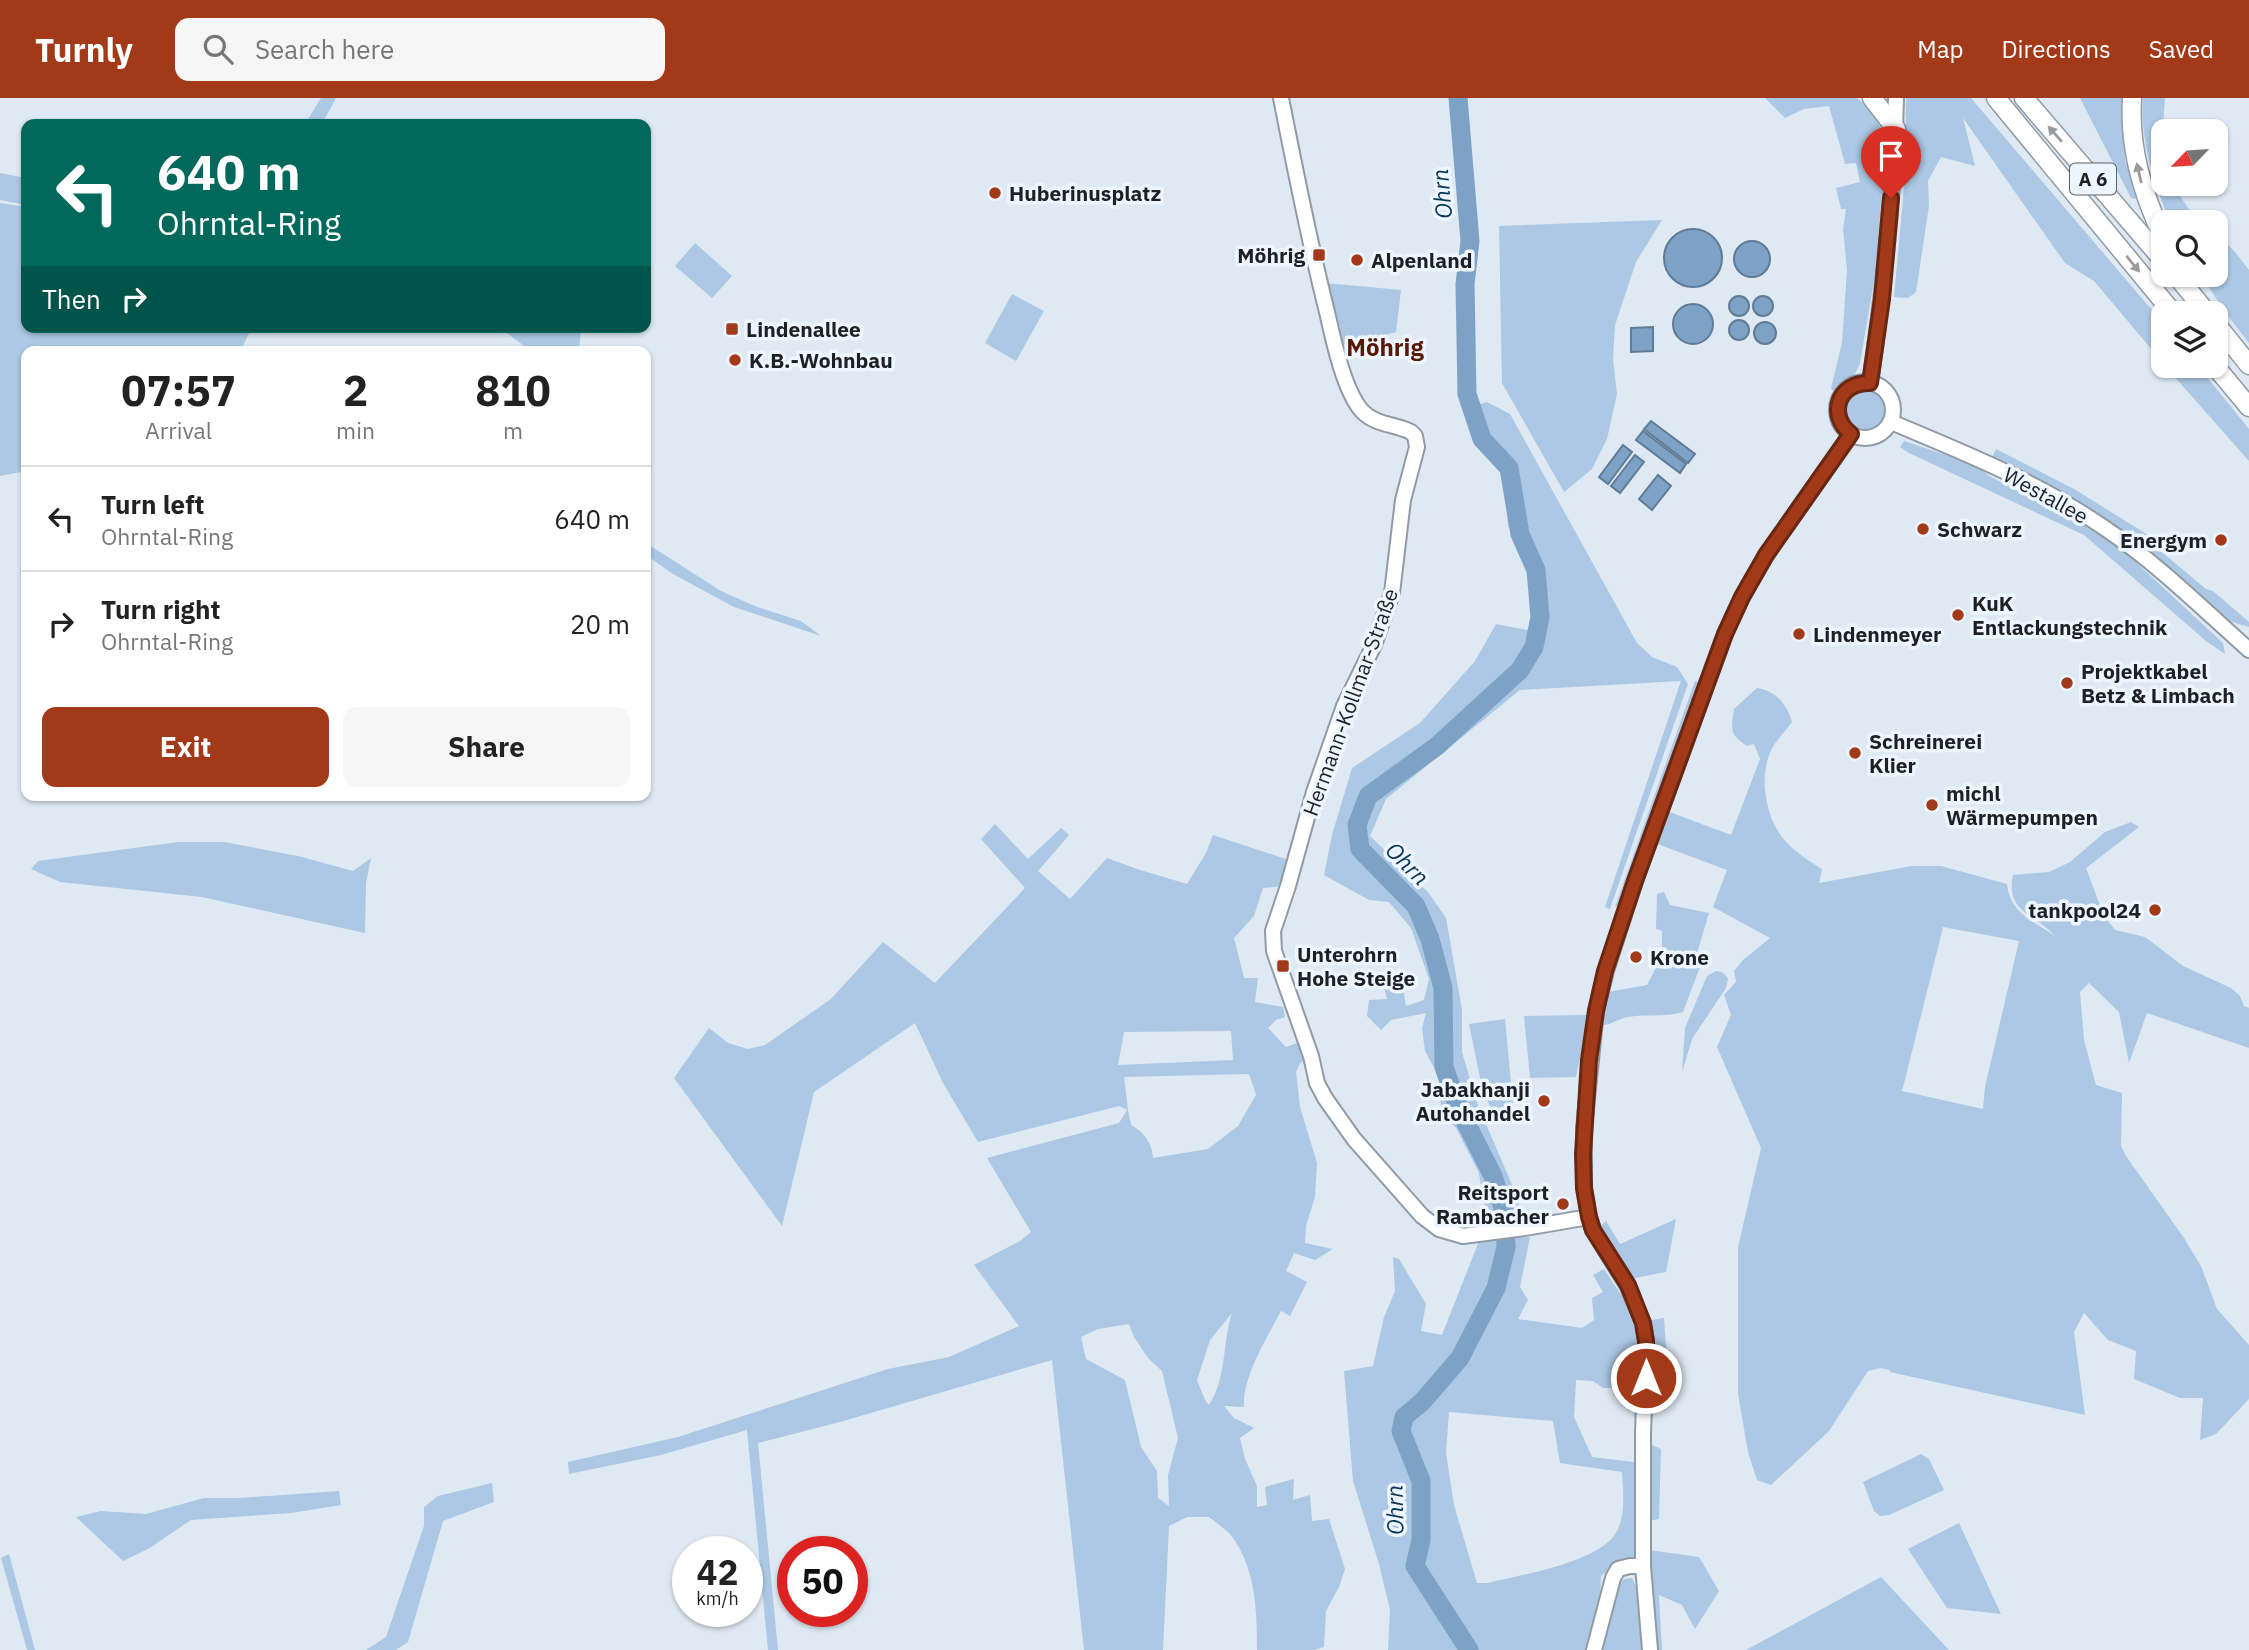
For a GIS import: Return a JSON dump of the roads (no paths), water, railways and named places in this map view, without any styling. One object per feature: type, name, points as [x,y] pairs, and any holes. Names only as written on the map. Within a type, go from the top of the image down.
[{"type":"highway","points":[[1872,98],[1896,129]]},
{"type":"highway","name":"A 6","points":[[1996,98],[2163,301]]},
{"type":"highway","name":"A 6","points":[[2024,98],[2151,246]]},
{"type":"highway","points":[[2132,98],[2132,133],[2141,182],[2152,210]]},
{"type":"highway","points":[[2186,287],[2197,301]]},
{"type":"highway","points":[[2228,339],[2249,365]]},
{"type":"highway","points":[[2225,378],[2249,407]]},
{"type":"main road","name":"Hermann-Kollmar-Straße","points":[[1281,98],[1318,279],[1335,346],[1350,389],[1364,413],[1374,420],[1411,432],[1415,436],[1417,447],[1403,500],[1392,593],[1374,645],[1344,706],[1314,792],[1273,931],[1274,951],[1309,1048],[1317,1083],[1354,1139],[1422,1216],[1439,1230],[1463,1236],[1589,1217]]},
{"type":"main road","points":[[1870,383],[1882,299],[1896,129],[1896,98]]},
{"type":"main road","points":[[1860,383],[1879,386],[1890,397],[1893,407],[1891,422],[1883,432],[1871,437],[1860,438],[1851,434],[1841,423],[1838,413],[1843,394],[1860,383]]},
{"type":"main road","name":"Westallee","points":[[1891,422],[1975,457],[2064,501],[2135,550],[2249,650]]},
{"type":"main road","points":[[1650,1650],[1643,1566],[1646,1341],[1643,1323],[1628,1285],[1593,1230],[1584,1188],[1583,1141],[1596,1011],[1605,971],[1628,900],[1725,634],[1766,555],[1851,434]]},
{"type":"main road","points":[[1594,1650],[1613,1578],[1618,1569],[1643,1566]]},
{"type":"waterway","name":"Ohrn","points":[[1458,98],[1470,241],[1465,284],[1467,394],[1482,439],[1509,468],[1520,534],[1536,570],[1540,617],[1534,647],[1520,670],[1437,746],[1368,796],[1357,825],[1360,849],[1416,906],[1430,939],[1443,988],[1444,1067],[1458,1107],[1493,1176],[1504,1211],[1506,1247],[1496,1288],[1460,1358],[1422,1402],[1404,1417],[1401,1431],[1421,1481],[1421,1540],[1415,1566],[1469,1650]]},
{"type":"place","name":"Huberinusplatz","points":[[995,193]]},
{"type":"place","name":"Möhrig","points":[[1319,255]]},
{"type":"place","name":"Alpenland","points":[[1357,260]]},
{"type":"place","name":"Lindenallee","points":[[732,329]]},
{"type":"place","name":"K.B.-Wohnbau","points":[[735,360]]},
{"type":"place","name":"Schwarz","points":[[1923,529]]},
{"type":"place","name":"Energym","points":[[2221,540]]},
{"type":"place","name":"KuK Entlackungstechnik","points":[[1958,615]]},
{"type":"place","name":"Lindenmeyer","points":[[1799,634]]},
{"type":"place","name":"Projektkabel Betz & Limbach","points":[[2067,683]]},
{"type":"place","name":"Schreinerei Klier","points":[[1855,753]]},
{"type":"place","name":"michl Wärmepumpen","points":[[1932,805]]},
{"type":"place","name":"tankpool24","points":[[2155,910]]},
{"type":"place","name":"Krone","points":[[1636,957]]},
{"type":"place","name":"Unterohrn Hohe Steige","points":[[1283,966]]},
{"type":"place","name":"Jabakhanji Autohandel","points":[[1544,1101]]},
{"type":"place","name":"Reitsport Rambacher","points":[[1563,1204]]},
{"type":"district","name":"Möhrig","points":[[1385,347]]}]
